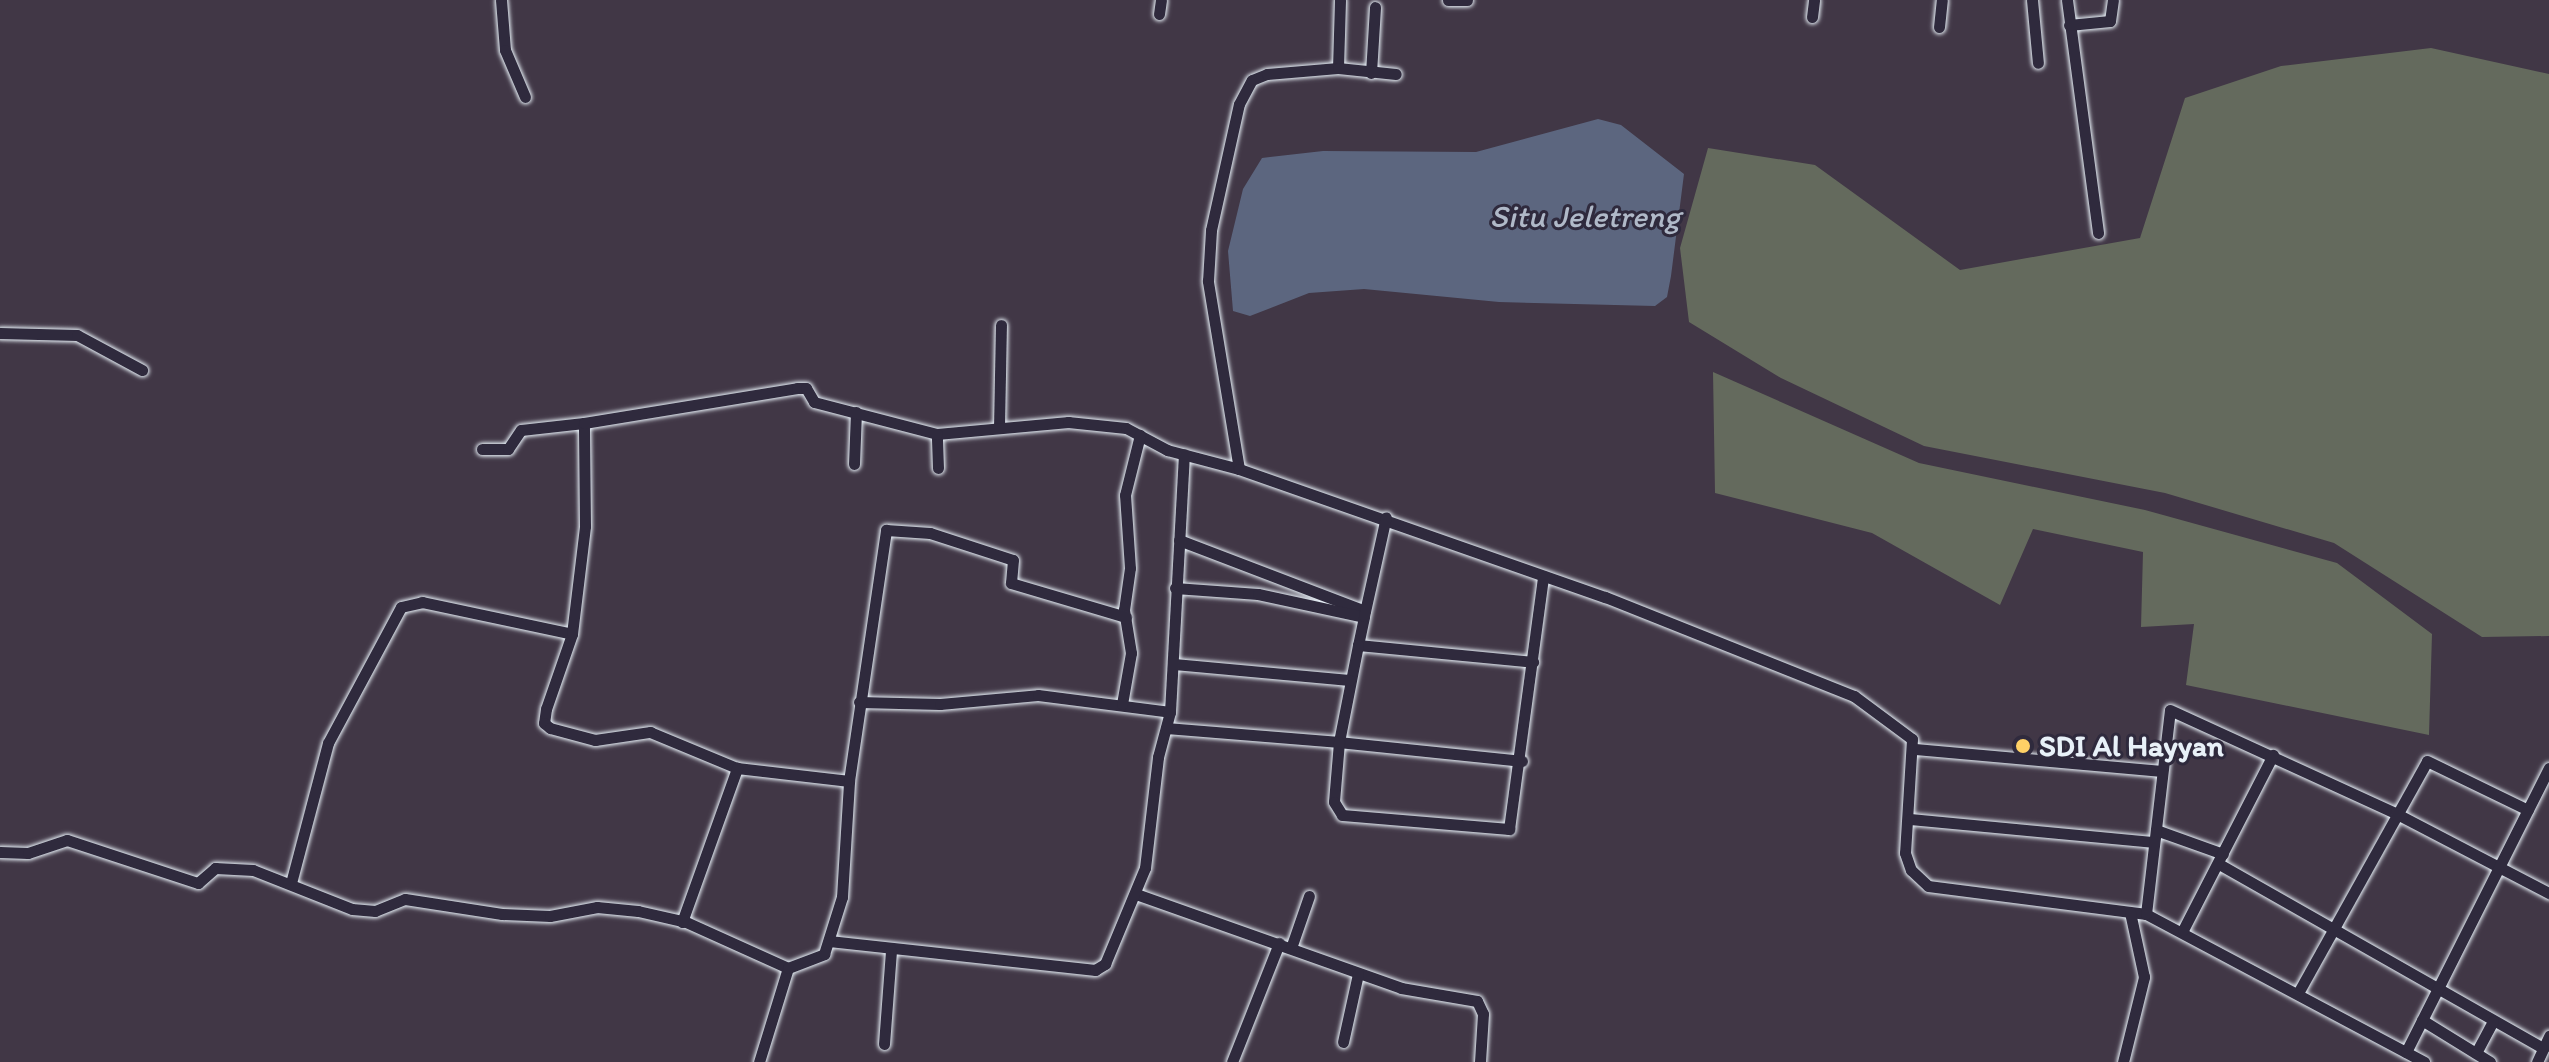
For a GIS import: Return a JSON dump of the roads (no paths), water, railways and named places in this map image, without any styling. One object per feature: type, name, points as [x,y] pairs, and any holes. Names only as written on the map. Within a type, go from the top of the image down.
[{"type":"street","points":[[501,0],[505,50],[525,97]]},
{"type":"street","points":[[1159,14],[1161,0]]},
{"type":"street","points":[[1338,68],[1340,0]]},
{"type":"street","points":[[1448,0],[1467,0]]},
{"type":"street","points":[[1812,17],[1814,0]]},
{"type":"street","points":[[1939,27],[1942,0]]},
{"type":"street","points":[[2032,0],[2038,63]]},
{"type":"street","points":[[2067,0],[2098,233]]},
{"type":"street","points":[[2069,25],[2110,21],[2113,0]]},
{"type":"street","points":[[1371,73],[1375,7]]},
{"type":"street","points":[[1239,469],[1208,281],[1211,230],[1239,104],[1252,80],[1267,74],[1338,68],[1396,74]]},
{"type":"street","points":[[999,427],[1001,325]]},
{"type":"street","points":[[0,333],[77,335],[142,370]]},
{"type":"street","points":[[482,449],[508,449],[521,430],[584,423],[797,388],[806,388],[814,402],[937,434],[999,427],[1102,422],[1184,454],[1386,517],[1854,696],[1901,725],[1915,749],[1906,862],[1928,886],[2146,914],[2183,930],[2424,1062]]},
{"type":"street","points":[[854,464],[856,412]]},
{"type":"street","points":[[584,423],[584,538],[572,634],[544,723],[595,740],[650,732],[737,768],[849,781]]},
{"type":"street","points":[[937,434],[938,468]]},
{"type":"street","points":[[1122,704],[1131,653],[1126,617],[1125,495],[1140,435]]},
{"type":"street","points":[[829,941],[1095,970],[1107,961],[1136,894],[1170,712],[1184,454]]},
{"type":"street","points":[[1386,517],[1349,680],[1339,742],[1334,802],[1349,817],[1503,831],[1515,819],[1543,576]]},
{"type":"street","points":[[0,852],[28,853],[67,840],[198,883],[215,868],[230,868],[291,883],[352,909],[375,911],[405,899],[538,915],[616,908],[682,922],[788,968],[820,959],[829,941],[846,873],[849,781],[886,530],[930,533],[1013,560],[1011,583],[1126,617]]},
{"type":"street","points":[[1179,540],[1364,614]]},
{"type":"street","points":[[1175,588],[1258,594],[1364,614]]},
{"type":"street","points":[[291,883],[328,743],[401,607],[422,602],[572,634]]},
{"type":"street","points":[[1358,645],[1533,662]]},
{"type":"street","points":[[1174,664],[1349,680]]},
{"type":"street","points":[[859,702],[940,704],[1038,695],[1170,712]]},
{"type":"street","points":[[2146,914],[2170,710],[2395,813],[2549,893]]},
{"type":"street","points":[[1166,728],[1522,761]]},
{"type":"street","points":[[1915,749],[2162,771]]},
{"type":"street","points":[[2183,930],[2273,755]]},
{"type":"street","points":[[2298,993],[2421,766],[2435,761],[2528,810]]},
{"type":"street","points":[[682,922],[737,768]]},
{"type":"street","points":[[2406,1052],[2549,768]]},
{"type":"street","points":[[1910,819],[2154,836],[2221,859],[2333,929],[2543,1048]]},
{"type":"street","points":[[1136,894],[1358,974],[1481,1004],[1480,1062]]},
{"type":"street","points":[[1291,948],[1309,896]]},
{"type":"street","points":[[2123,1062],[2144,977],[2130,912]]},
{"type":"street","points":[[1232,1062],[1279,943]]},
{"type":"street","points":[[884,1044],[891,950]]},
{"type":"street","points":[[759,1062],[788,968]]},
{"type":"street","points":[[1343,1042],[1358,974]]},
{"type":"street","points":[[2422,1020],[2490,1062]]},
{"type":"street","points":[[2476,1053],[2493,1021]]},
{"type":"street","points":[[2537,1062],[2549,1036]]},
{"type":"water","name":"Situ Jeletreng","points":[[1598,119],[1621,125],[1684,174],[1667,297],[1655,306],[1499,302],[1364,289],[1309,293],[1250,316],[1233,311],[1228,251],[1243,189],[1262,158],[1323,151],[1476,152]]},
{"type":"place","name":"SDI Al Hayyan","points":[[2023,746]]}]
